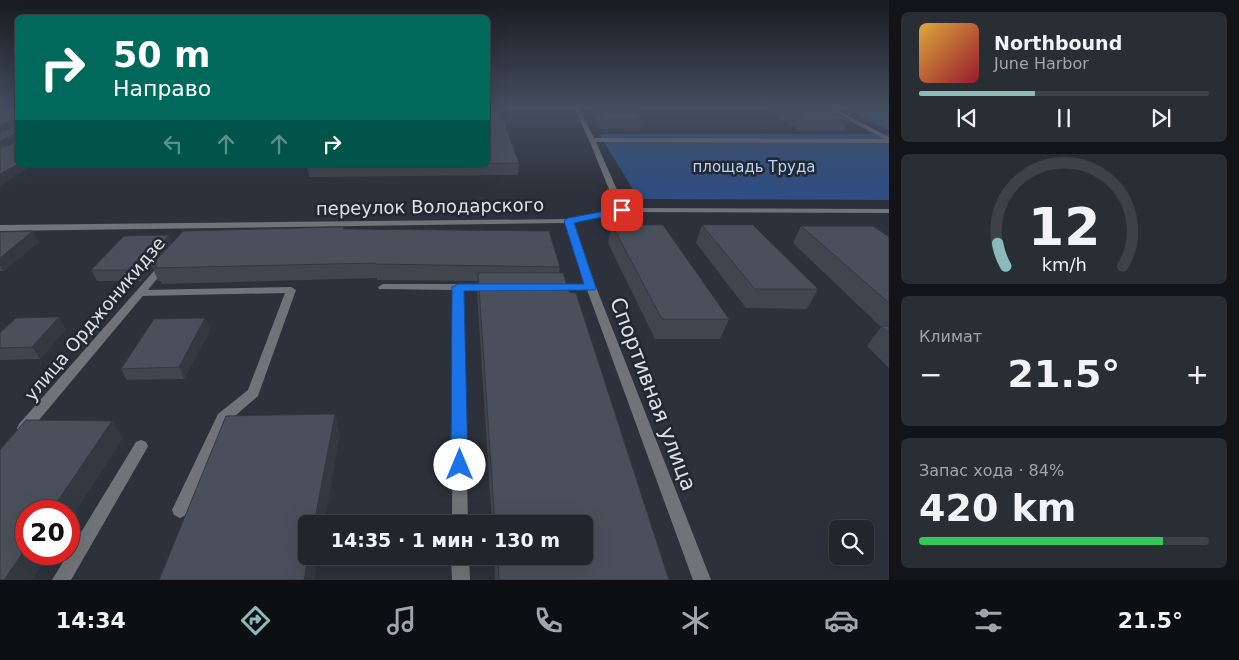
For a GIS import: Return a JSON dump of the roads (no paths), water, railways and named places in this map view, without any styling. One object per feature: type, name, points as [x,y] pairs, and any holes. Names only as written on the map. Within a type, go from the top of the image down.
[{"type":"street","points":[[590,135],[622,210]]},
{"type":"street","points":[[592,140],[889,140]]},
{"type":"street","name":"переулок Володарского","points":[[0,228],[568,221],[622,210],[889,211]]},
{"type":"street","name":"Спортивная улица","points":[[568,221],[591,288],[702,580]]},
{"type":"street","name":"улица Орджоникидзе","points":[[185,241],[197,226]]},
{"type":"street","name":"улица Орджоникидзе","points":[[19,435],[172,256]]},
{"type":"street","points":[[458,287],[460,515]]},
{"type":"street","points":[[382,288],[496,287]]},
{"type":"street","points":[[543,287],[591,288]]},
{"type":"street","points":[[140,293],[291,290],[253,393],[223,418],[180,510]]},
{"type":"street","points":[[61,580],[140,446]]},
{"type":"street","points":[[460,565],[461,580]]},
{"type":"park label","name":"площадь Труда","points":[[754,167]]}]
